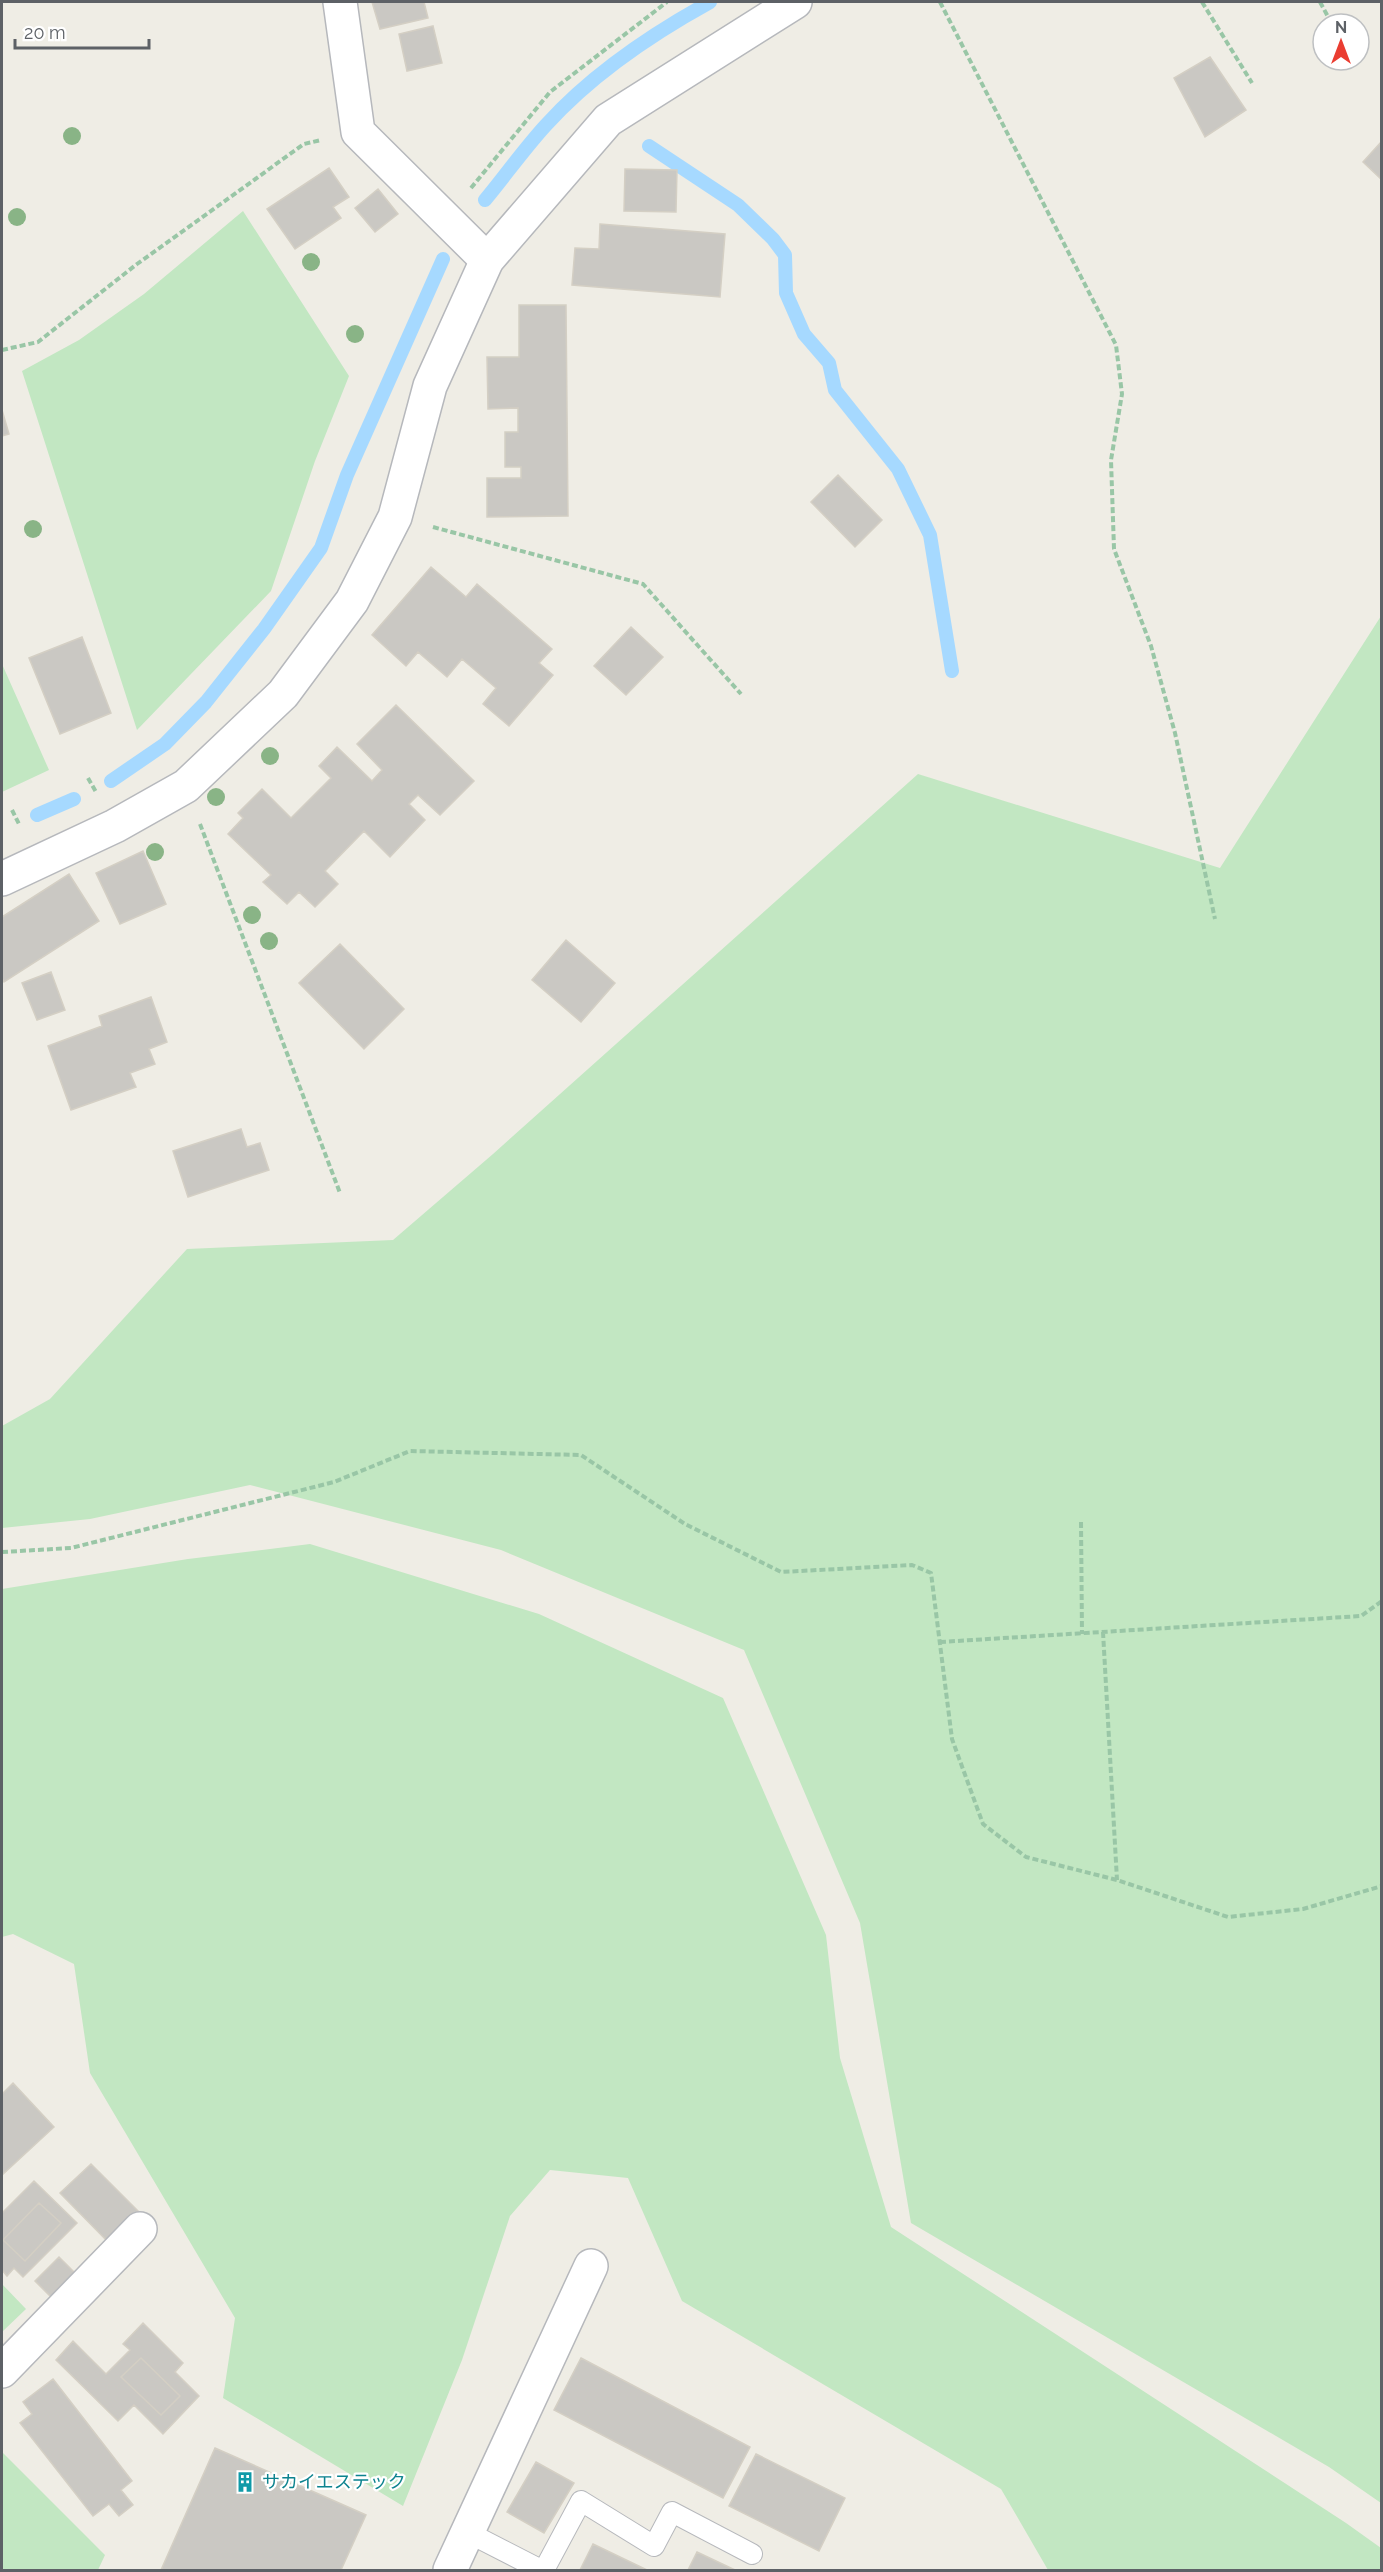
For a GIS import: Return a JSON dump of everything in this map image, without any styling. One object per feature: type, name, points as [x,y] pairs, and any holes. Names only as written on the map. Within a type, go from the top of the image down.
[{"type":"street","points":[[340,2],[358,132],[488,260]]},
{"type":"street","points":[[2,879],[115,826],[186,786],[283,694],[352,602],[395,517],[430,386],[488,260],[608,120],[795,2]]},
{"type":"street","points":[[2,2371],[140,2229]]},
{"type":"street","points":[[450,2571],[591,2266]]},
{"type":"lane","points":[[467,2532],[542,2571],[581,2501],[654,2546],[672,2512],[752,2554]]},
{"type":"path","points":[[446,219],[550,92],[667,2]]},
{"type":"path","points":[[940,2],[1116,345],[1122,394],[1111,460],[1114,549],[1151,646],[1175,733],[1215,919]]},
{"type":"path","points":[[1202,2],[1252,83]]},
{"type":"path","points":[[2,350],[38,342],[137,264],[304,144],[358,132]]},
{"type":"path","points":[[395,517],[643,585],[741,694]]},
{"type":"path","points":[[186,786],[340,1193]]},
{"type":"path","points":[[2,1552],[71,1548],[334,1482],[410,1451],[581,1455],[685,1524],[781,1572],[912,1565],[931,1573],[952,1739],[983,1824],[1026,1857],[1117,1880],[1228,1917],[1303,1909],[1382,1886]]},
{"type":"path","points":[[1081,1522],[1082,1634]]},
{"type":"path","points":[[940,1642],[1361,1616],[1382,1601]]},
{"type":"path","points":[[1103,1632],[1117,1880]]},
{"type":"green space","points":[[243,211],[349,376],[315,461],[271,591],[137,730],[22,371],[79,340],[144,294]]},
{"type":"green space","points":[[1381,616],[1381,2503],[1329,2467],[911,2223],[860,1923],[744,1650],[501,1550],[250,1485],[90,1519],[2,1528],[2,1426],[50,1399],[187,1249],[393,1240],[493,1154],[918,774],[1220,868]]},
{"type":"green space","points":[[2,664],[49,770],[2,792]]},
{"type":"green space","points":[[310,1544],[539,1614],[723,1698],[826,1935],[840,2058],[891,2227],[1346,2523],[1381,2548],[1381,2570],[1048,2570],[1001,2489],[682,2301],[628,2178],[550,2170],[510,2216],[462,2360],[403,2506],[223,2398],[235,2318],[90,2073],[74,1964],[13,1934],[2,1937],[2,1589],[188,1559]]},
{"type":"green space","points":[[2,2284],[26,2309],[2,2332]]},
{"type":"green space","points":[[2,2452],[105,2555],[98,2570],[2,2570]]},
{"type":"building","points":[[372,2],[424,2],[428,18],[380,29]]},
{"type":"building","points":[[433,26],[442,63],[407,71],[399,34]]},
{"type":"building","points":[[1210,57],[1246,110],[1205,137],[1174,78]]},
{"type":"building","points":[[1382,141],[1382,180],[1363,162]]},
{"type":"building","points":[[329,168],[349,197],[333,207],[341,218],[295,249],[267,209]]},
{"type":"building","points":[[625,169],[677,170],[676,212],[624,211]]},
{"type":"building","points":[[378,189],[398,214],[375,232],[355,208]]},
{"type":"building","points":[[600,224],[725,234],[720,297],[572,285],[575,248],[599,249]]},
{"type":"building","points":[[519,305],[566,305],[568,516],[487,517],[487,478],[521,478],[521,467],[505,467],[505,432],[518,432],[518,408],[488,409],[487,357],[519,357]]},
{"type":"building","points":[[2,410],[9,434],[2,436]]},
{"type":"building","points":[[838,475],[882,520],[855,547],[811,502]]},
{"type":"building","points":[[431,567],[466,597],[477,584],[552,649],[539,663],[553,675],[509,726],[483,704],[496,688],[462,659],[447,677],[418,652],[406,666],[372,635]]},
{"type":"building","points":[[631,627],[663,657],[626,695],[594,666]]},
{"type":"building","points":[[82,637],[111,713],[60,734],[29,658]]},
{"type":"building","points":[[396,705],[474,781],[440,815],[418,795],[409,804],[425,820],[390,857],[364,831],[325,871],[338,884],[315,907],[299,892],[287,904],[263,882],[271,875],[228,834],[243,818],[238,813],[262,789],[291,818],[331,778],[319,766],[337,747],[372,781],[382,770],[357,744]]},
{"type":"building","points":[[143,851],[166,904],[120,924],[96,873]]},
{"type":"building","points":[[69,874],[99,921],[4,982],[2,978],[2,917]]},
{"type":"building","points":[[566,940],[615,983],[581,1022],[532,980]]},
{"type":"building","points":[[340,944],[404,1009],[364,1049],[299,983]]},
{"type":"building","points":[[51,972],[65,1010],[37,1020],[22,983]]},
{"type":"building","points":[[151,997],[167,1042],[149,1049],[155,1064],[130,1073],[136,1087],[71,1110],[48,1046],[102,1026],[99,1016]]},
{"type":"building","points":[[241,1129],[247,1147],[260,1143],[269,1170],[188,1197],[173,1151]]},
{"type":"building","points":[[13,2083],[54,2127],[2,2175],[2,2094]]},
{"type":"building","points":[[91,2164],[142,2215],[111,2245],[60,2193]]},
{"type":"building","points":[[34,2181],[77,2223],[23,2277],[14,2268],[7,2276],[2,2270],[2,2213]]},
{"type":"building","points":[[39,2203],[61,2223],[25,2261],[3,2240]]},
{"type":"building","points":[[59,2257],[82,2280],[58,2304],[35,2281]]},
{"type":"building","points":[[143,2323],[183,2363],[175,2372],[199,2396],[163,2434],[134,2405],[118,2421],[56,2360],[73,2341],[106,2374],[130,2350],[123,2344]]},
{"type":"building","points":[[141,2358],[180,2396],[161,2415],[121,2377]]},
{"type":"building","points":[[581,2358],[750,2447],[723,2498],[554,2410]]},
{"type":"building","points":[[53,2379],[132,2481],[121,2490],[133,2505],[119,2516],[109,2504],[93,2516],[20,2423],[32,2414],[23,2402]]},
{"type":"building","name":"サカイエステック","points":[[215,2448],[366,2515],[341,2570],[161,2570]]},
{"type":"building","points":[[756,2454],[845,2498],[819,2551],[729,2506]]},
{"type":"building","points":[[536,2462],[574,2483],[544,2533],[507,2512]]},
{"type":"building","points":[[593,2544],[647,2570],[580,2570]]},
{"type":"building","points":[[697,2552],[735,2570],[688,2570]]},
{"type":"waterway","points":[[485,200],[538,134],[564,106],[602,72],[644,42],[710,2]]},
{"type":"waterway","points":[[649,146],[738,205],[773,239],[785,255],[786,293],[804,334],[829,363],[835,390],[898,469],[930,535],[952,671]]},
{"type":"waterway","points":[[111,781],[165,744],[206,702],[264,629],[321,548],[347,475],[443,259]]},
{"type":"waterway","points":[[37,815],[74,799]]},
{"type":"place","name":"サカイエステック","points":[[245,2482]]}]
